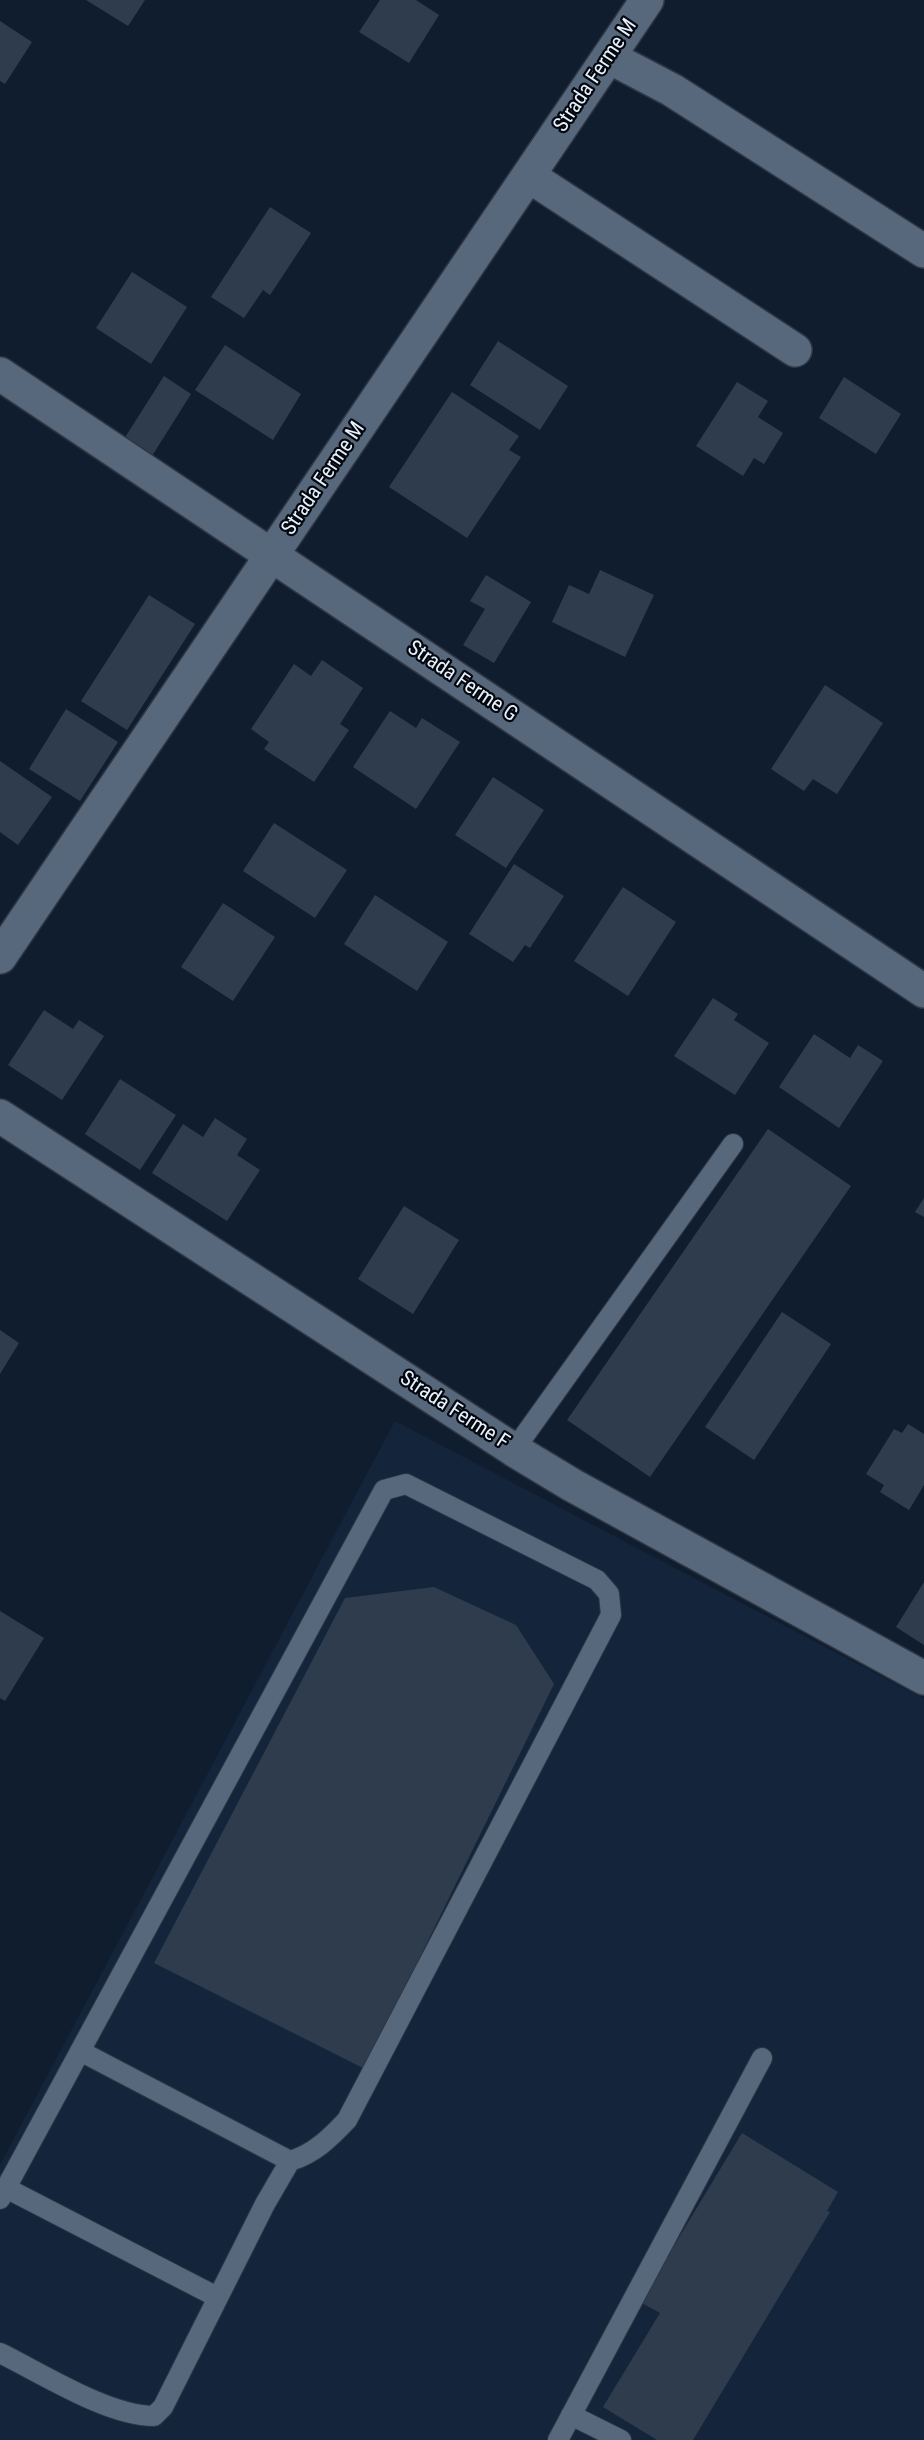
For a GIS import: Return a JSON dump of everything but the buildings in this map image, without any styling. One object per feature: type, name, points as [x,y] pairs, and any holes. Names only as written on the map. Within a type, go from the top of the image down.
[{"type":"street","name":"Strada Ferme M","points":[[0,957],[647,0]]},
{"type":"street","points":[[609,57],[672,90],[924,251]]},
{"type":"street","points":[[529,176],[795,350]]},
{"type":"street","name":"Strada Ferme G","points":[[0,374],[924,990]]},
{"type":"street","name":"Strada Ferme F","points":[[0,1116],[514,1450],[572,1485],[924,1678]]},
{"type":"lane","points":[[514,1450],[733,1144]]},
{"type":"lane","points":[[80,2051],[290,2161],[305,2157],[325,2142],[347,2120],[611,1615],[609,1594],[597,1580],[406,1484],[384,1490],[3,2193],[217,2297]]},
{"type":"lane","points":[[558,2440],[762,2058]]},
{"type":"lane","points":[[0,2353],[112,2409],[137,2416],[154,2416],[163,2408],[217,2297],[290,2161]]},
{"type":"lane","points":[[571,2415],[621,2440]]},
{"type":"shaded area","points":[[395,1421],[924,1699],[924,2440],[0,2440],[0,2165]]}]
